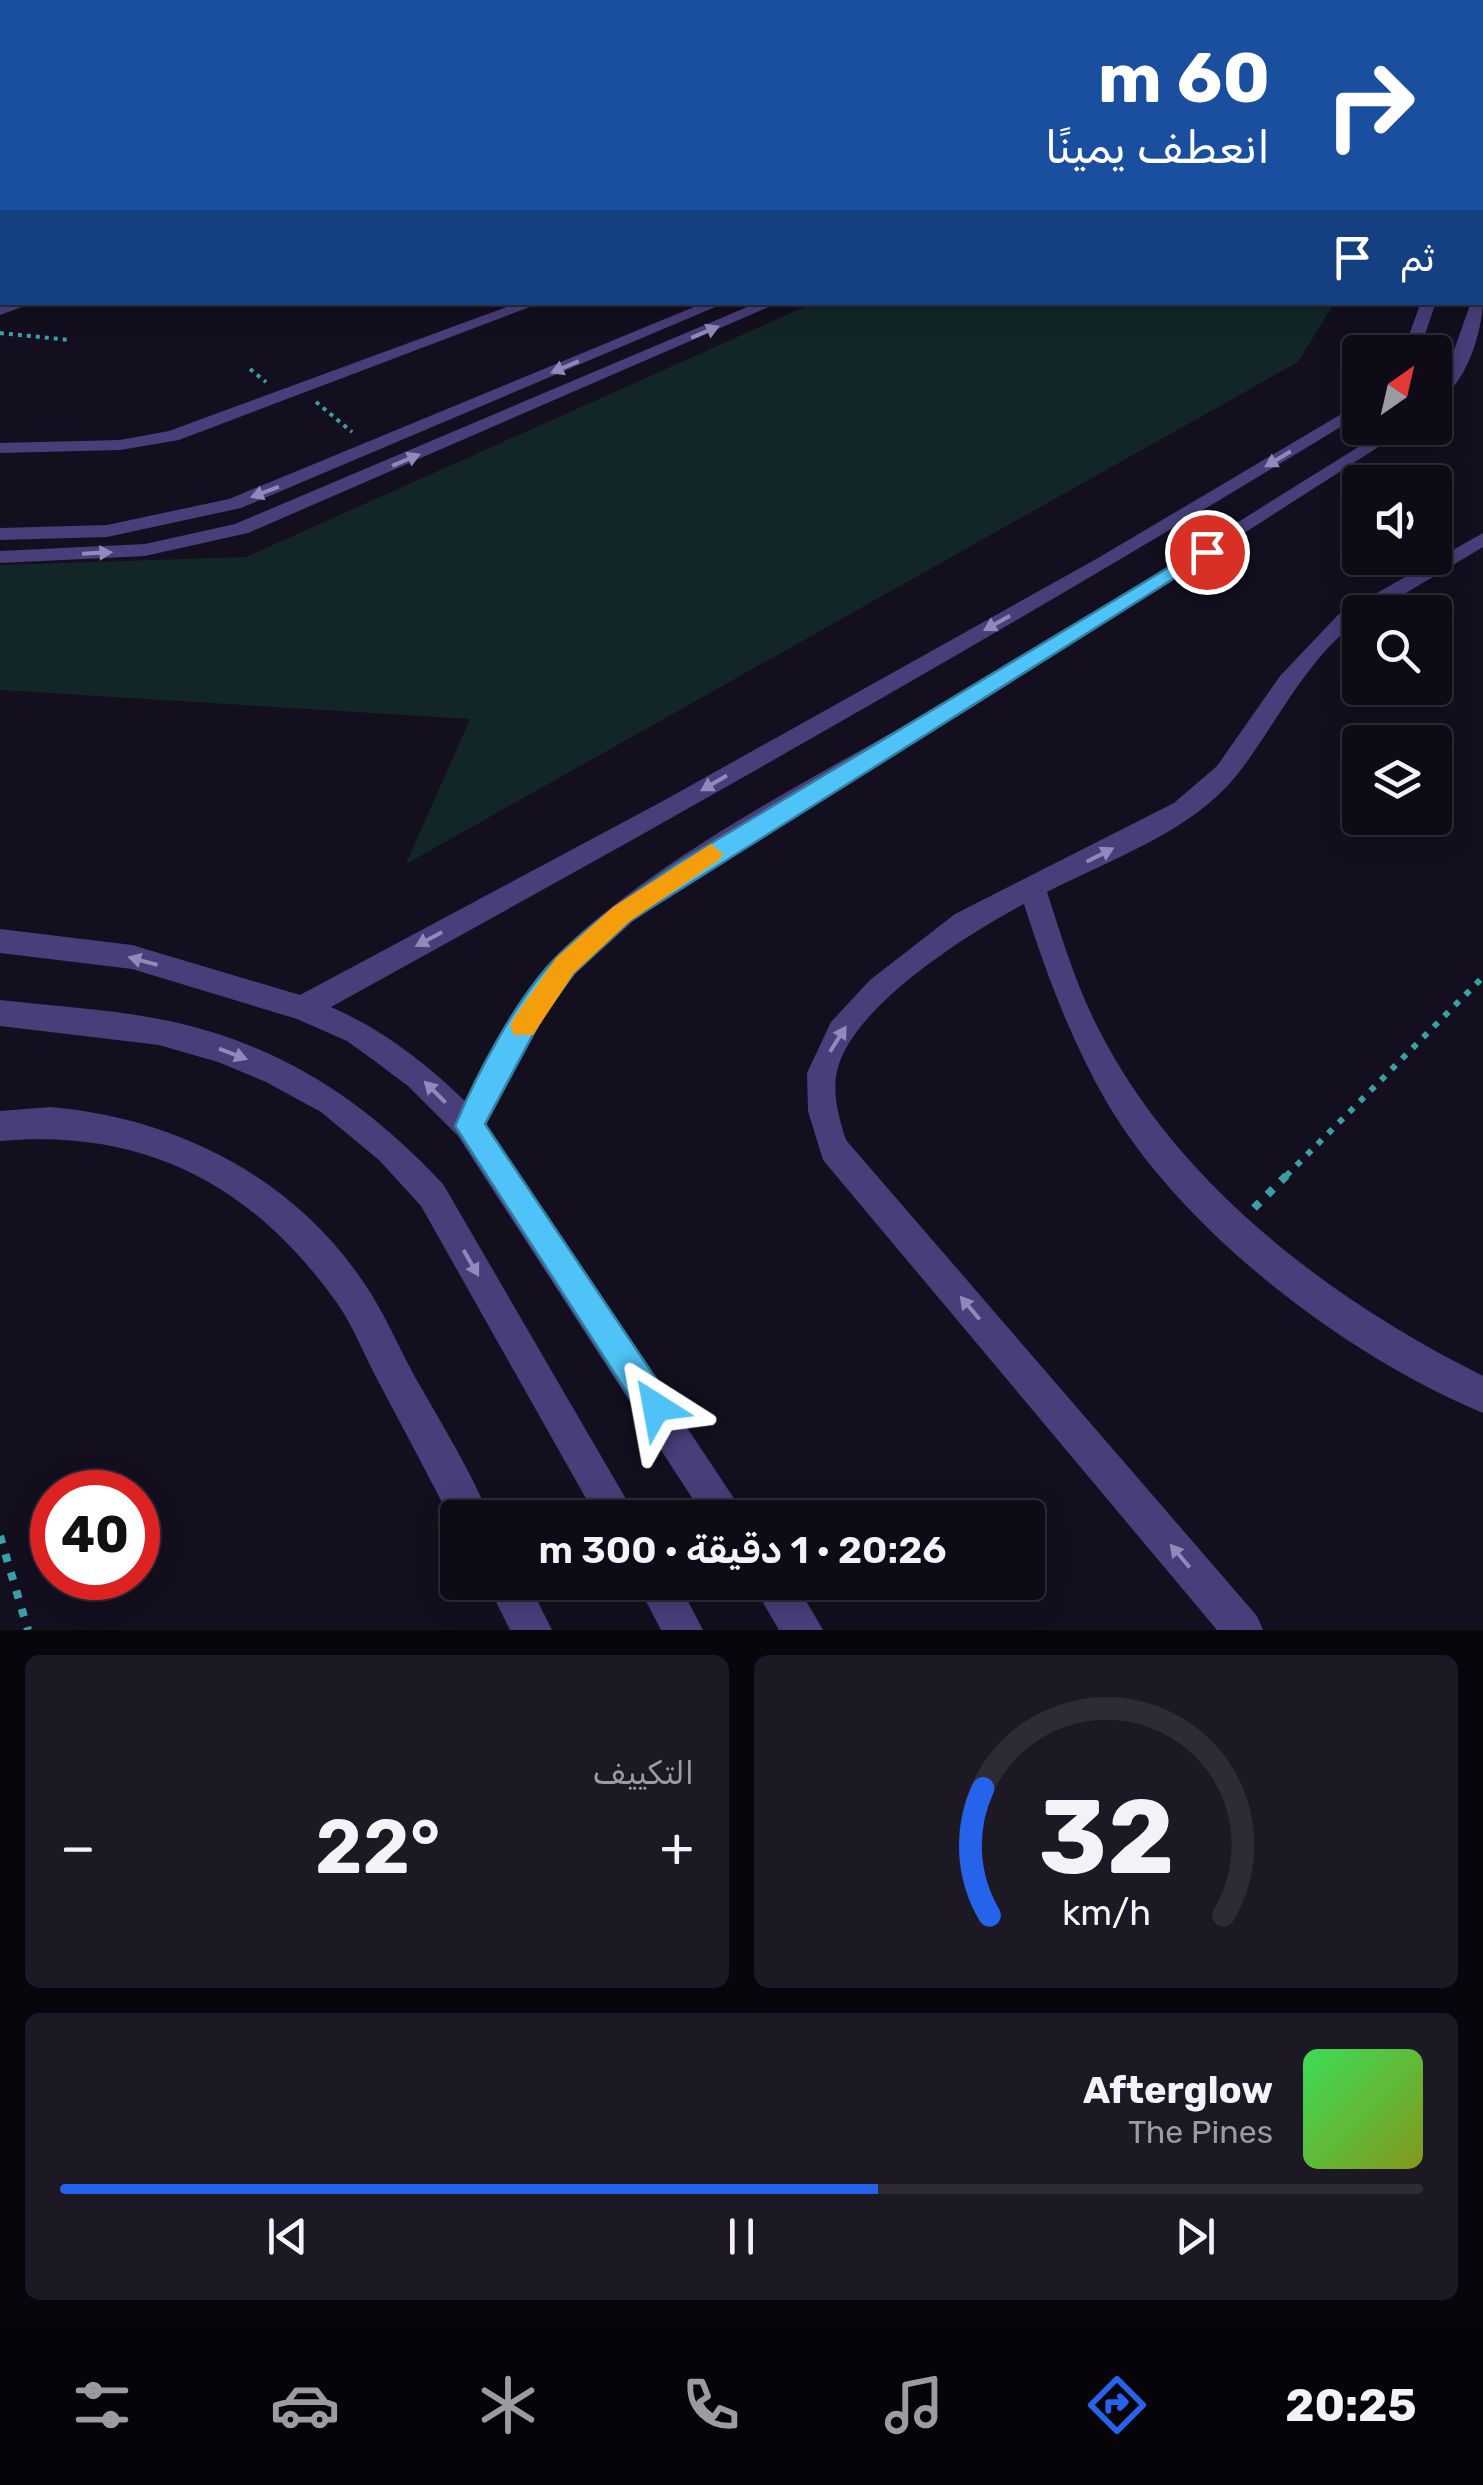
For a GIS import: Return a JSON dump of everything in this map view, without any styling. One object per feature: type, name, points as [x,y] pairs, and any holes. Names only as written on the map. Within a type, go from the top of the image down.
[{"type":"street","points":[[0,448],[155,440],[302,390],[528,305]]},
{"type":"street","points":[[0,534],[121,529],[234,504],[713,305]]},
{"type":"street","points":[[0,557],[144,550],[241,529],[766,305]]},
{"type":"street","points":[[1418,335],[1428,305]]},
{"type":"street","points":[[1452,376],[1478,305]]},
{"type":"street","points":[[302,1008],[672,808],[1105,562],[1342,419]]},
{"type":"street","points":[[469,1126],[534,1008],[565,966],[622,914],[740,834],[1061,642],[1373,445]]},
{"type":"street","points":[[1243,1630],[834,1149],[821,1109],[822,1070],[837,1036],[933,945],[964,922],[1183,810],[1226,772],[1288,682],[1346,620],[1483,539]]},
{"type":"street","points":[[1033,888],[1056,961],[1089,1042],[1144,1128],[1235,1228],[1318,1298],[1434,1373],[1483,1395]]},
{"type":"street","points":[[0,941],[132,958],[302,1008],[358,1032],[420,1076],[469,1126],[716,1500]]},
{"type":"street","points":[[0,1013],[158,1032],[220,1049],[278,1072],[332,1102],[390,1148],[432,1196],[608,1500]]},
{"type":"street","points":[[0,1126],[30,1121],[110,1126],[180,1150],[258,1195],[300,1230],[350,1290],[462,1500]]},
{"type":"street","points":[[516,1600],[532,1630]]},
{"type":"street","points":[[666,1600],[683,1630]]},
{"type":"street","points":[[783,1600],[802,1630]]},
{"type":"path","points":[[0,334],[70,340]]},
{"type":"path","points":[[302,390],[352,432]]},
{"type":"path","points":[[1235,1228],[1483,976]]},
{"type":"path","points":[[0,1536],[28,1630]]},
{"type":"green space","points":[[809,305],[1333,305],[1298,362],[406,864],[470,719],[0,690],[0,565],[246,557]]},
{"type":"slow traffic","points":[[524,1026],[565,966],[622,914],[711,854]]},
{"type":"route","points":[[656,1407],[469,1126],[534,1008],[565,966],[622,914],[688,868],[1207,552]]}]
